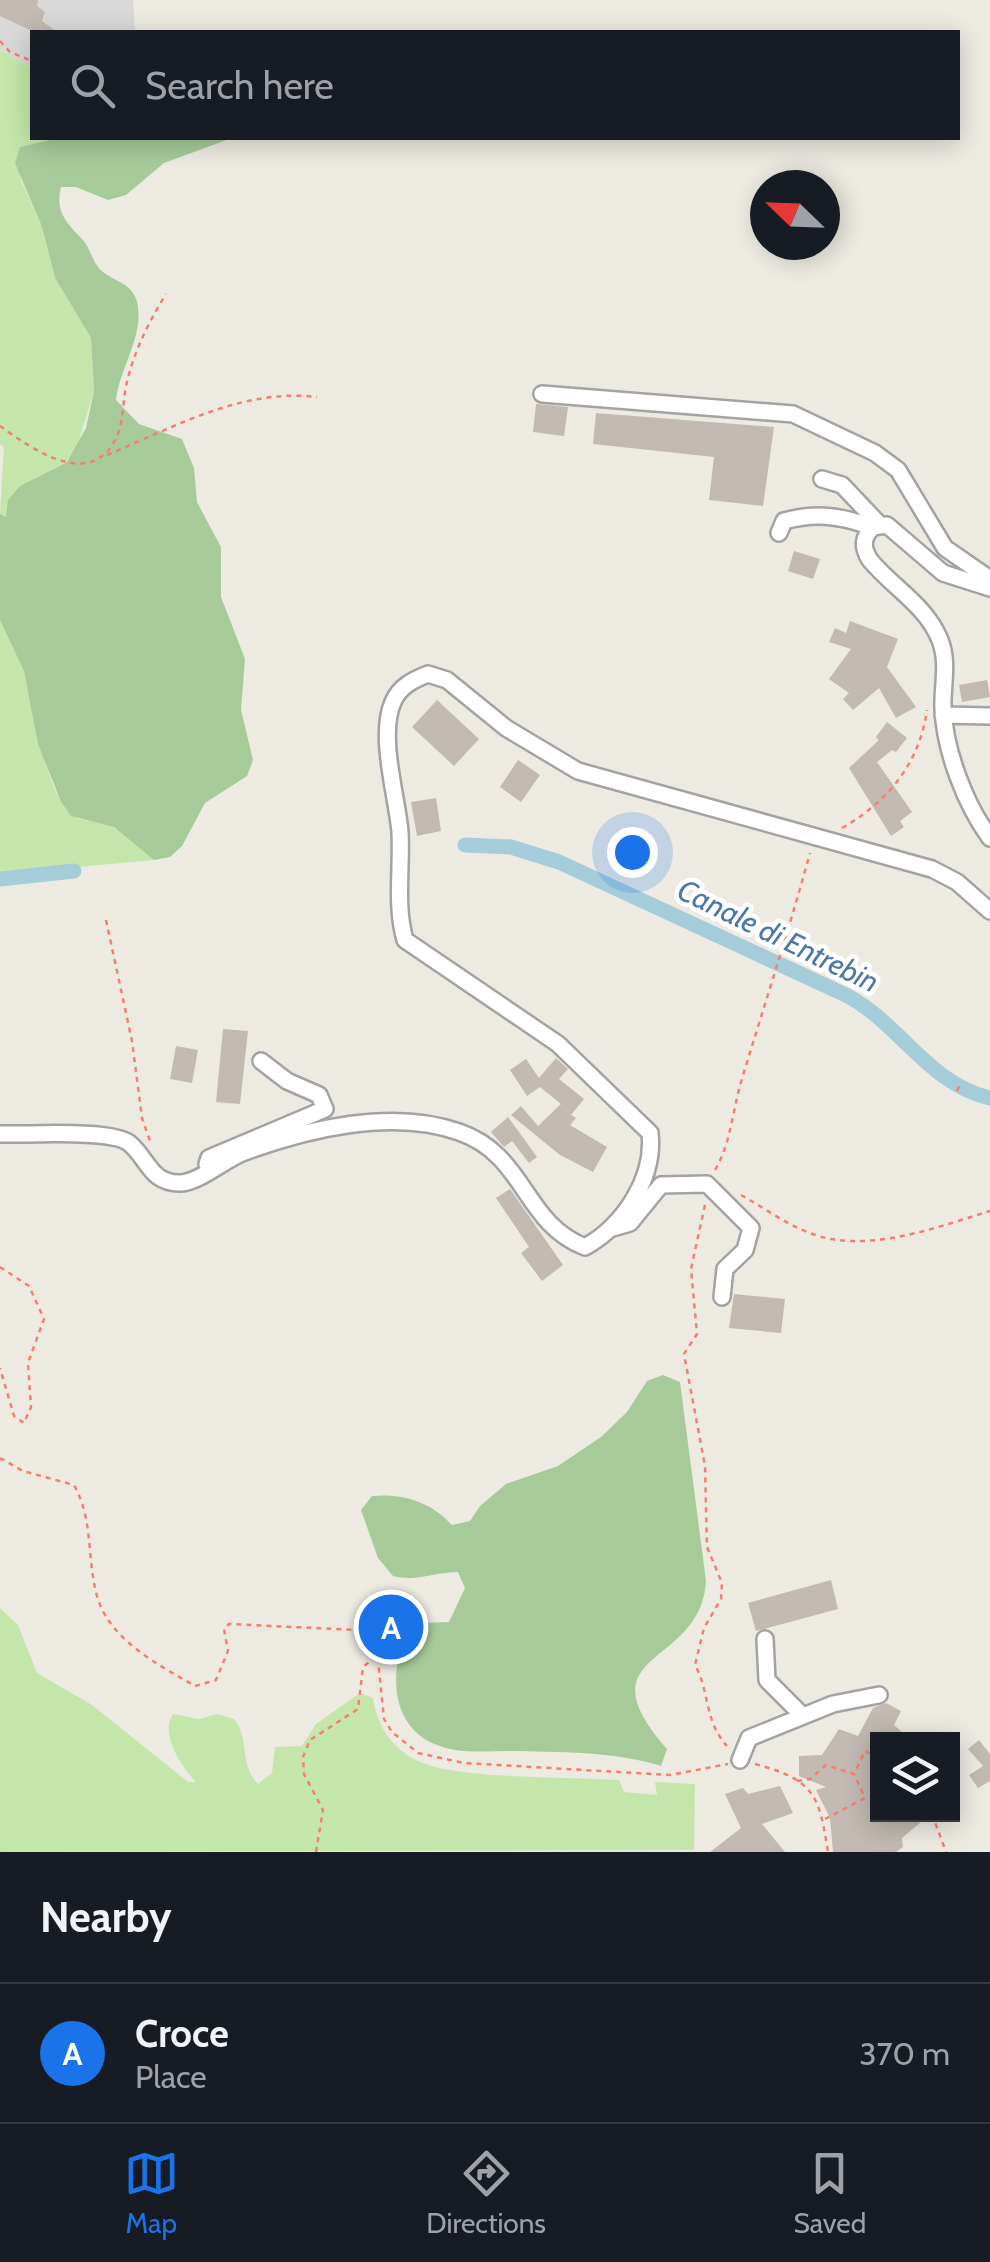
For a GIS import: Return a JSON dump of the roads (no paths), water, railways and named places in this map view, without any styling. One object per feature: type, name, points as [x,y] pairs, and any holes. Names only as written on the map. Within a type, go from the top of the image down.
[{"type":"street","points":[[542,394],[793,414],[875,453],[898,470],[945,548],[990,578]]},
{"type":"street","points":[[822,479],[842,486],[874,527]]},
{"type":"street","points":[[779,533],[784,520],[811,514],[893,529],[943,573],[990,588]]},
{"type":"street","points":[[874,527],[864,544],[870,560],[917,605],[938,636],[945,668],[939,721],[969,802],[990,838]]},
{"type":"street","points":[[613,1228],[653,1160],[650,1133],[558,1044],[405,940],[399,919],[400,832],[388,756],[392,704],[406,684],[428,674],[438,677],[506,728],[578,770],[932,869],[957,882],[990,911]]},
{"type":"street","points":[[939,721],[990,716]]},
{"type":"street","points":[[205,1172],[209,1158],[227,1147],[325,1109],[319,1095],[287,1081],[261,1061]]},
{"type":"street","points":[[0,1134],[106,1137],[129,1142],[154,1176],[178,1183],[246,1152],[346,1126],[429,1124],[463,1133],[501,1154],[562,1238],[585,1246],[613,1228],[630,1223],[661,1185],[707,1184],[751,1228],[745,1250],[725,1269],[722,1297]]},
{"type":"street","points":[[764,1639],[767,1680],[803,1716]]},
{"type":"street","points":[[740,1760],[749,1738],[803,1716],[879,1695]]},
{"type":"waterway","name":"Canale di Entrebin","points":[[465,845],[511,847],[559,862],[848,996],[950,1080],[990,1098]]},
{"type":"waterway","name":"Canale di Entrebin","points":[[0,879],[74,871]]},
{"type":"place","name":"Croce","points":[[391,1627]]}]
